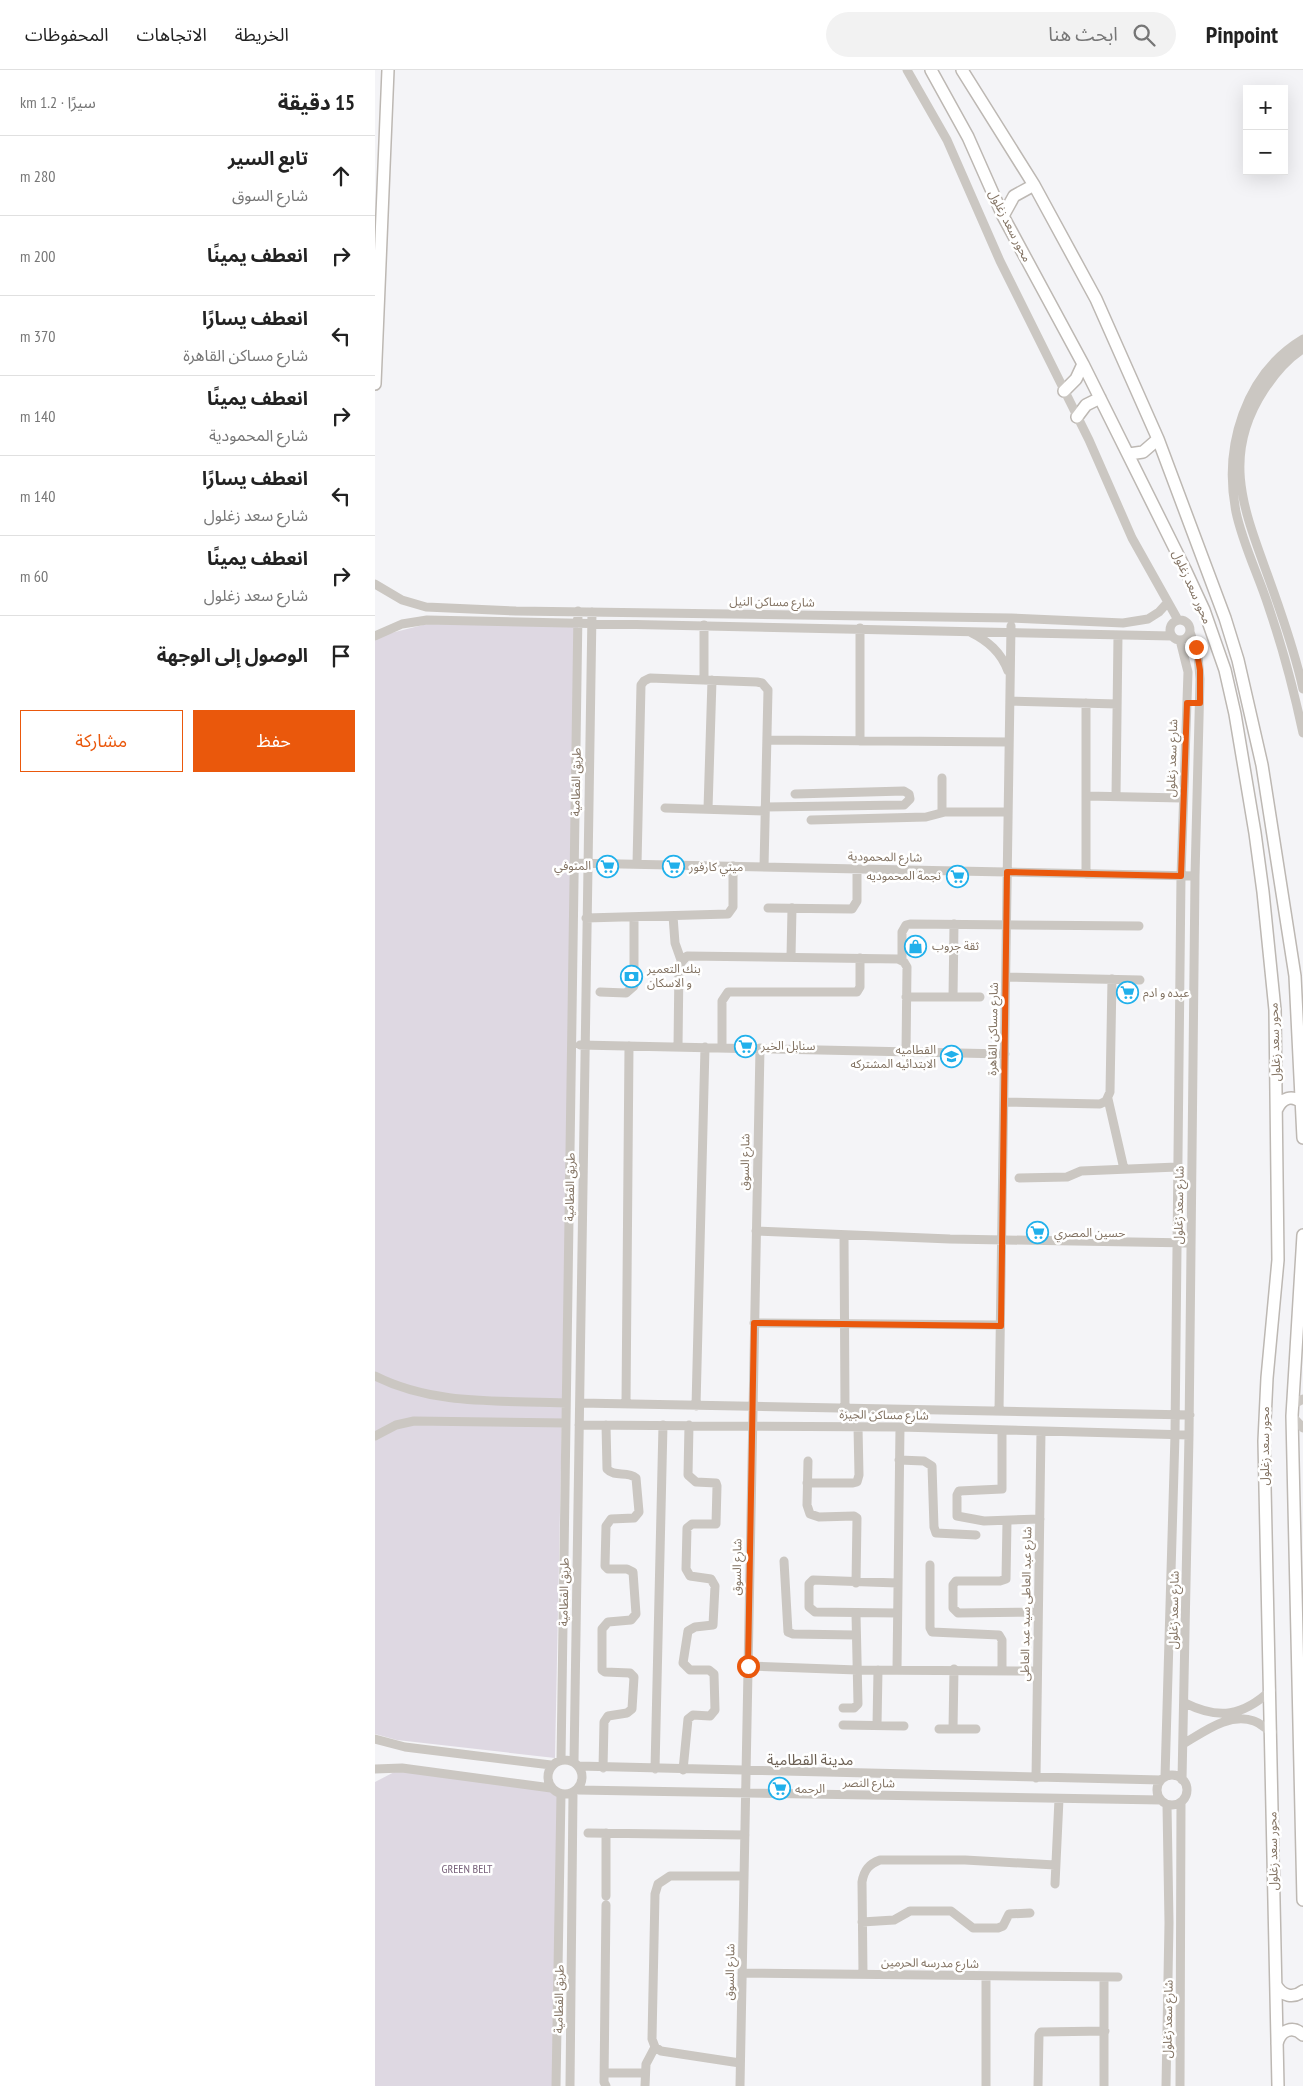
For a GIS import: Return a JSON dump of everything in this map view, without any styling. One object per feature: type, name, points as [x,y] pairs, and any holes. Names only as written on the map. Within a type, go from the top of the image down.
[{"type":"main road","points":[[375,384],[378,200],[384,166],[388,70]]},
{"type":"main road","name":"محور سعد زغلول","points":[[931,70],[968,137],[1003,216],[1129,454],[1204,610],[1215,640],[1231,696],[1255,833],[1275,1010],[1277,1109],[1278,1260],[1264,1422],[1278,2086]]},
{"type":"main road","name":"محور سعد زغلول","points":[[962,70],[1034,185],[1096,299],[1158,439],[1225,618],[1250,706],[1262,765],[1295,976],[1303,1138]]},
{"type":"main road","points":[[375,176],[384,166]]},
{"type":"main road","points":[[1003,216],[1014,196],[1034,185]]},
{"type":"main road","points":[[1064,391],[1076,379],[1083,364]]},
{"type":"main road","points":[[1077,417],[1086,405],[1100,398]]},
{"type":"main road","points":[[1129,454],[1143,452],[1158,439]]},
{"type":"main road","points":[[1277,1109],[1281,1102],[1287,1098],[1295,1098],[1301,1103]]},
{"type":"main road","points":[[1303,1235],[1300,1326],[1292,1410],[1299,1585],[1303,1900]]},
{"type":"main road","points":[[1275,1985],[1280,1992],[1288,1995],[1295,1995],[1303,1991]]},
{"type":"main road","points":[[1277,2044],[1279,2036],[1289,2030],[1296,2030],[1303,2035]]},
{"type":"street","points":[[907,70],[947,140],[1000,261],[1077,417],[1132,538],[1178,620],[1187,623],[1190,632],[1187,638],[1180,640],[1172,636],[1171,626],[1178,620]]},
{"type":"street","points":[[1300,687],[1288,671],[1236,513],[1232,463],[1238,430],[1250,396],[1275,362],[1303,339]]},
{"type":"street","points":[[1303,348],[1273,376],[1258,400],[1245,432],[1240,470],[1245,512],[1301,671],[1300,687],[1303,733]]},
{"type":"street","name":"شارع مساكن النيل","points":[[375,584],[402,600],[426,607],[592,612],[1011,618],[1136,622],[1154,616],[1168,602]]},
{"type":"street","name":"طريق القطامية","points":[[561,1760],[578,611]]},
{"type":"street","name":"طريق القطامية","points":[[576,1764],[579,1403],[592,612]]},
{"type":"street","name":"شارع مساكن القاهرة","points":[[999,1411],[1011,618]]},
{"type":"street","name":"شارع مساكن النيل","points":[[375,636],[402,624],[427,620],[967,630],[1172,636]]},
{"type":"street","points":[[704,625],[708,680],[709,809]]},
{"type":"street","points":[[860,741],[861,628]]},
{"type":"street","points":[[967,630],[984,640],[998,652],[1010,677]]},
{"type":"street","name":"شارع سعد زغلول","points":[[1182,1780],[1190,1415],[1195,876],[1200,703],[1199,662],[1190,632]]},
{"type":"street","points":[[1116,796],[1118,635]]},
{"type":"street","name":"شارع سعد زغلول","points":[[1163,1779],[1175,1435],[1182,798],[1187,703],[1187,664],[1180,640]]},
{"type":"street","points":[[1288,671],[1301,671]]},
{"type":"street","points":[[637,864],[642,683],[650,678],[757,682],[766,686],[769,695],[764,867]]},
{"type":"street","points":[[1010,701],[1117,704]]},
{"type":"street","points":[[1086,703],[1086,874]]},
{"type":"street","points":[[1187,703],[1200,703]]},
{"type":"street","points":[[768,740],[1009,742]]},
{"type":"street","points":[[942,778],[942,812]]},
{"type":"street","points":[[665,808],[765,809],[904,805],[910,799],[909,794],[904,791],[850,794],[795,794]]},
{"type":"street","points":[[850,794],[850,806]]},
{"type":"street","points":[[1086,796],[1182,798]]},
{"type":"street","points":[[811,820],[926,817],[942,812],[1008,812]]},
{"type":"street","name":"شارع المحمودية","points":[[574,863],[1195,876]]},
{"type":"street","points":[[587,918],[728,914],[733,907],[733,866]]},
{"type":"street","points":[[768,908],[854,908],[857,901],[857,869]]},
{"type":"street","points":[[791,908],[791,957]]},
{"type":"street","points":[[673,916],[675,944],[681,960],[679,965],[678,1047]]},
{"type":"street","points":[[599,992],[625,993],[634,986],[634,917]]},
{"type":"street","points":[[953,997],[955,924]]},
{"type":"street","points":[[906,1052],[907,967],[902,960],[902,932],[906,925],[1139,926]]},
{"type":"street","points":[[681,960],[690,956],[902,960]]},
{"type":"street","points":[[722,1048],[723,1001],[728,992],[857,992],[860,987],[860,958]]},
{"type":"street","points":[[1006,977],[1140,980]]},
{"type":"street","points":[[1112,979],[1108,1099],[1124,1170]]},
{"type":"street","points":[[907,997],[980,998]]},
{"type":"street","points":[[571,1044],[1005,1054]]},
{"type":"street","points":[[626,1403],[629,1046]]},
{"type":"street","points":[[696,1406],[705,1047]]},
{"type":"street","name":"شارع السوق","points":[[740,2086],[759,1048]]},
{"type":"street","points":[[1004,1102],[1100,1104],[1108,1099]]},
{"type":"street","points":[[1019,1178],[1067,1177],[1081,1171],[1177,1167]]},
{"type":"street","points":[[756,1231],[844,1235],[1191,1243]]},
{"type":"street","points":[[844,1235],[845,1408]]},
{"type":"street","points":[[754,1323],[1001,1326]]},
{"type":"street","points":[[375,1376],[407,1390],[442,1398],[566,1403]]},
{"type":"street","points":[[1303,1399],[1292,1410],[1303,1428]]},
{"type":"street","name":"شارع مساكن الجيزة","points":[[579,1403],[1190,1415]]},
{"type":"street","points":[[375,1436],[395,1425],[414,1421],[566,1423]]},
{"type":"street","name":"شارع مساكن الجيزة","points":[[579,1425],[900,1427],[1189,1435]]},
{"type":"street","points":[[603,1768],[604,1722],[608,1716],[627,1713],[632,1709],[635,1680],[631,1673],[605,1672],[602,1670],[602,1629],[608,1622],[631,1620],[636,1614],[633,1572],[627,1569],[608,1568],[605,1566],[606,1526],[611,1519],[634,1518],[639,1512],[636,1478],[630,1474],[612,1474],[606,1467],[606,1425]]},
{"type":"street","points":[[655,1769],[663,1425]]},
{"type":"street","points":[[683,1770],[688,1719],[693,1715],[710,1716],[715,1710],[714,1674],[709,1670],[687,1669],[683,1663],[688,1631],[692,1628],[713,1625],[715,1586],[711,1579],[689,1576],[686,1569],[687,1528],[691,1524],[715,1524],[717,1494],[716,1484],[696,1482],[688,1475],[689,1425]]},
{"type":"street","points":[[807,1483],[853,1484],[857,1482],[859,1475],[858,1427]]},
{"type":"street","points":[[897,1669],[900,1427]]},
{"type":"street","points":[[1002,1430],[1002,1489],[959,1491],[956,1515],[961,1519],[1040,1520]]},
{"type":"street","name":"شارع عبد العاطى سيد عبد العاطى","points":[[1036,1778],[1041,1431]]},
{"type":"street","points":[[899,1460],[924,1461],[932,1466],[934,1527],[937,1533],[976,1535]]},
{"type":"street","points":[[808,1461],[807,1505],[810,1514],[819,1517],[854,1516],[857,1518],[856,1583]]},
{"type":"street","points":[[1007,1521],[1006,1579],[999,1581],[956,1581],[953,1585],[953,1608],[959,1613],[1038,1612]]},
{"type":"street","points":[[785,1561],[788,1632],[793,1634],[855,1635]]},
{"type":"street","points":[[930,1565],[930,1628],[937,1634],[999,1635],[1002,1640],[1002,1671]]},
{"type":"street","points":[[897,1583],[812,1581],[809,1584],[809,1609],[813,1611],[856,1614],[897,1613]]},
{"type":"street","points":[[843,1708],[854,1708],[859,1704],[855,1635],[856,1614]]},
{"type":"street","points":[[748,1666],[857,1670],[954,1669],[1037,1671]]},
{"type":"street","points":[[953,1730],[954,1669]]},
{"type":"street","points":[[877,1725],[878,1670]]},
{"type":"street","points":[[1185,1703],[1201,1712],[1228,1713],[1249,1707],[1271,1690]]},
{"type":"street","points":[[1183,1744],[1211,1726],[1232,1721],[1254,1721],[1272,1732]]},
{"type":"street","points":[[843,1724],[904,1726]]},
{"type":"street","points":[[939,1729],[976,1729]]},
{"type":"street","points":[[375,1739],[405,1747],[551,1766],[561,1760],[576,1764],[583,1775],[575,1791],[561,1794],[551,1788],[401,1768],[375,1769]]},
{"type":"street","name":"شارع النصر","points":[[576,1764],[603,1768],[1163,1779]]},
{"type":"street","points":[[551,1766],[548,1777],[551,1788]]},
{"type":"street","points":[[1174,1776],[1182,1780],[1186,1791],[1181,1802],[1175,1805],[1164,1802],[1157,1790],[1163,1779],[1174,1776]]},
{"type":"street","name":"طريق القطامية","points":[[570,2086],[575,1791]]},
{"type":"street","name":"شارع النصر","points":[[575,1791],[1164,1802]]},
{"type":"street","name":"طريق القطامية","points":[[556,2086],[561,1794]]},
{"type":"street","points":[[1055,1884],[1059,1799]]},
{"type":"street","name":"شارع سعد زغلول","points":[[1164,1802],[1169,1923],[1166,2086]]},
{"type":"street","name":"شارع سعد زغلول","points":[[1180,2086],[1181,1802]]},
{"type":"street","points":[[589,1833],[745,1835]]},
{"type":"street","points":[[606,1833],[604,2073],[606,2086]]},
{"type":"street","points":[[863,1974],[863,1874],[867,1867],[880,1860],[965,1860],[1055,1866]]},
{"type":"street","points":[[740,2063],[665,2052],[655,2047],[652,2039],[655,1894],[658,1884],[670,1876],[744,1876]]},
{"type":"street","points":[[862,1922],[894,1920],[910,1911],[951,1911],[973,1928],[998,1928],[1003,1926],[1009,1914],[1030,1913]]},
{"type":"street","name":"شارع مدرسه الحرمين","points":[[742,1973],[1118,1977]]},
{"type":"street","points":[[986,1976],[986,2086]]},
{"type":"street","points":[[1104,2086],[1105,1977]]},
{"type":"street","points":[[1038,2086],[1040,2034],[1045,2032],[1105,2031]]},
{"type":"street","points":[[645,2086],[646,2064],[655,2047]]},
{"type":"street","points":[[604,2073],[645,2073]]},
{"type":"green space","points":[[439,621],[578,623],[555,1758],[397,1740],[375,1734],[375,637]]},
{"type":"green space","name":"GREEN BELT","points":[[402,1768],[551,1788],[561,1794],[554,2086],[375,2086],[375,1782]]},
{"type":"place","name":"المنوفي","points":[[607,866]]},
{"type":"place","name":"ميني كارفور","points":[[673,867]]},
{"type":"place","name":"نجمة المحموديه","points":[[957,876]]},
{"type":"place","name":"ثقة جروب","points":[[916,946]]},
{"type":"place","name":"بنك التعمير و الاسكان","points":[[631,976]]},
{"type":"place","name":"عبده و ادم","points":[[1127,993]]},
{"type":"place","name":"سنابل الخير","points":[[745,1046]]},
{"type":"place","name":"القطاميه الابتدائيه المشتركه","points":[[952,1057]]},
{"type":"place","name":"حسين المصري","points":[[1038,1233]]},
{"type":"place","name":"الرحمه","points":[[779,1789]]},
{"type":"district","name":"مدينة القطامية","points":[[810,1760]]},
{"type":"route","points":[[748,1666],[754,1323],[1001,1326],[1007,872],[1181,876],[1182,798],[1187,703],[1200,703],[1200,670],[1196,647]]}]
